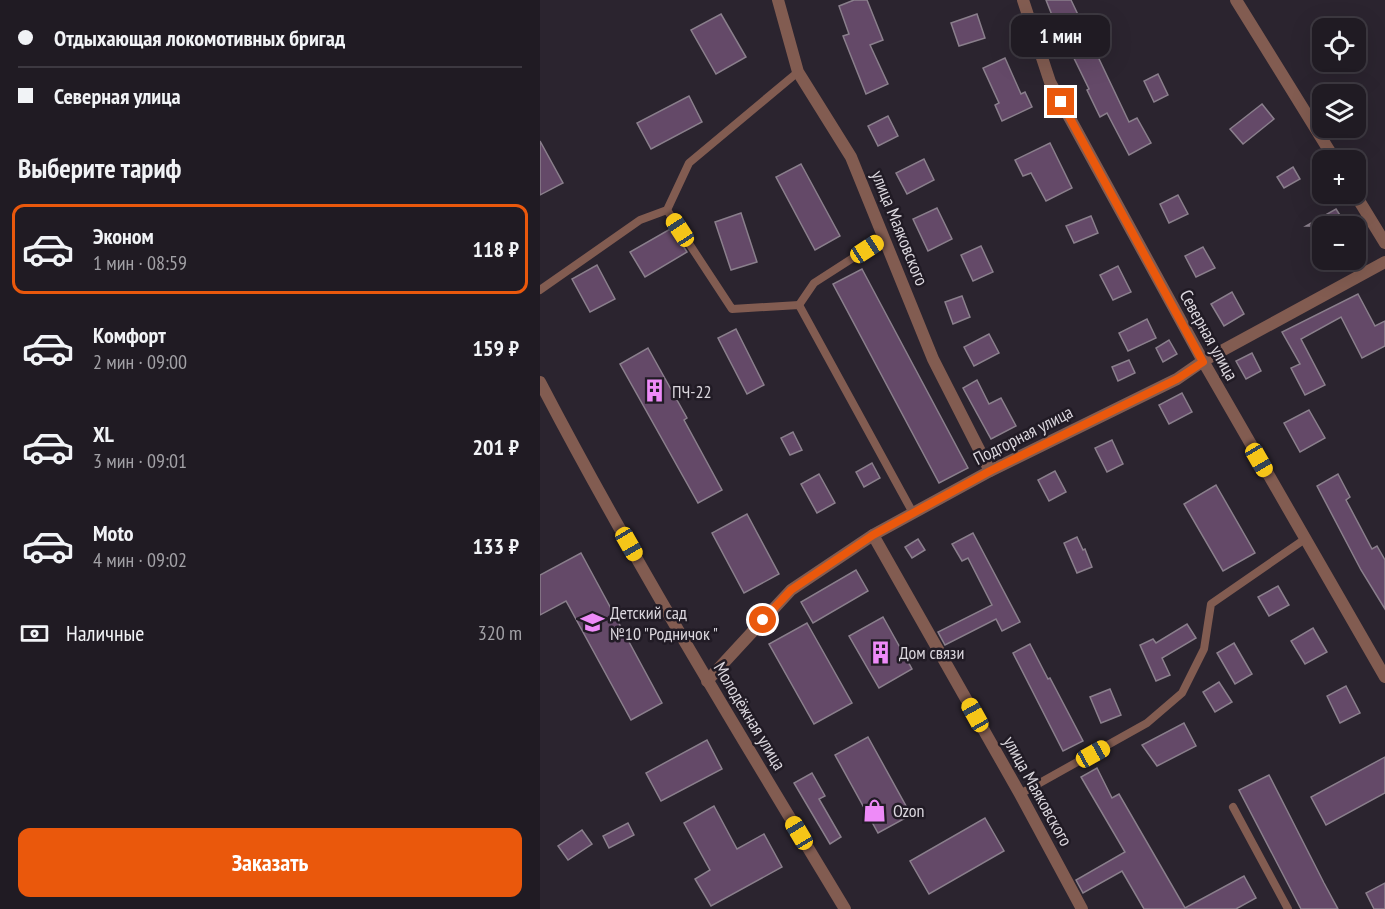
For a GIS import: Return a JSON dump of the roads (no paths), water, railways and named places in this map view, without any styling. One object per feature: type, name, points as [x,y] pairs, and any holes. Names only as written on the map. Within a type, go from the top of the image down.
[{"type":"street","name":"улица Маяковского","points":[[778,0],[798,72],[851,157],[933,359],[990,471]]},
{"type":"street","name":"Северная улица","points":[[1023,0],[1050,82],[1203,362],[1385,677]]},
{"type":"street","points":[[1236,0],[1329,150]]},
{"type":"street","points":[[1361,204],[1385,243]]},
{"type":"street","name":"Подгорная улица","points":[[707,681],[791,590],[873,535],[990,471],[1177,379],[1203,362],[1385,262]]},
{"type":"street","name":"Молодёжная улица","points":[[540,382],[574,447],[707,681],[845,909]]},
{"type":"street","name":"улица Маяковского","points":[[873,535],[1020,794],[1082,909]]},
{"type":"lane","points":[[540,290],[640,220],[667,210],[690,163],[798,72]]},
{"type":"lane","points":[[667,210],[732,309],[799,305]]},
{"type":"lane","points":[[799,305],[814,283],[884,238]]},
{"type":"lane","points":[[799,305],[913,513]]},
{"type":"lane","points":[[1020,794],[1148,723],[1182,693],[1204,649],[1211,604],[1305,538]]},
{"type":"lane","points":[[1233,807],[1288,909]]},
{"type":"place","name":"ПЧ-22","points":[[654,391]]},
{"type":"place","name":"Детский сад №10 \"Родничок \"","points":[[592,622]]},
{"type":"place","name":"Дом связи","points":[[881,652]]},
{"type":"place","name":"Ozon","points":[[875,810]]}]
